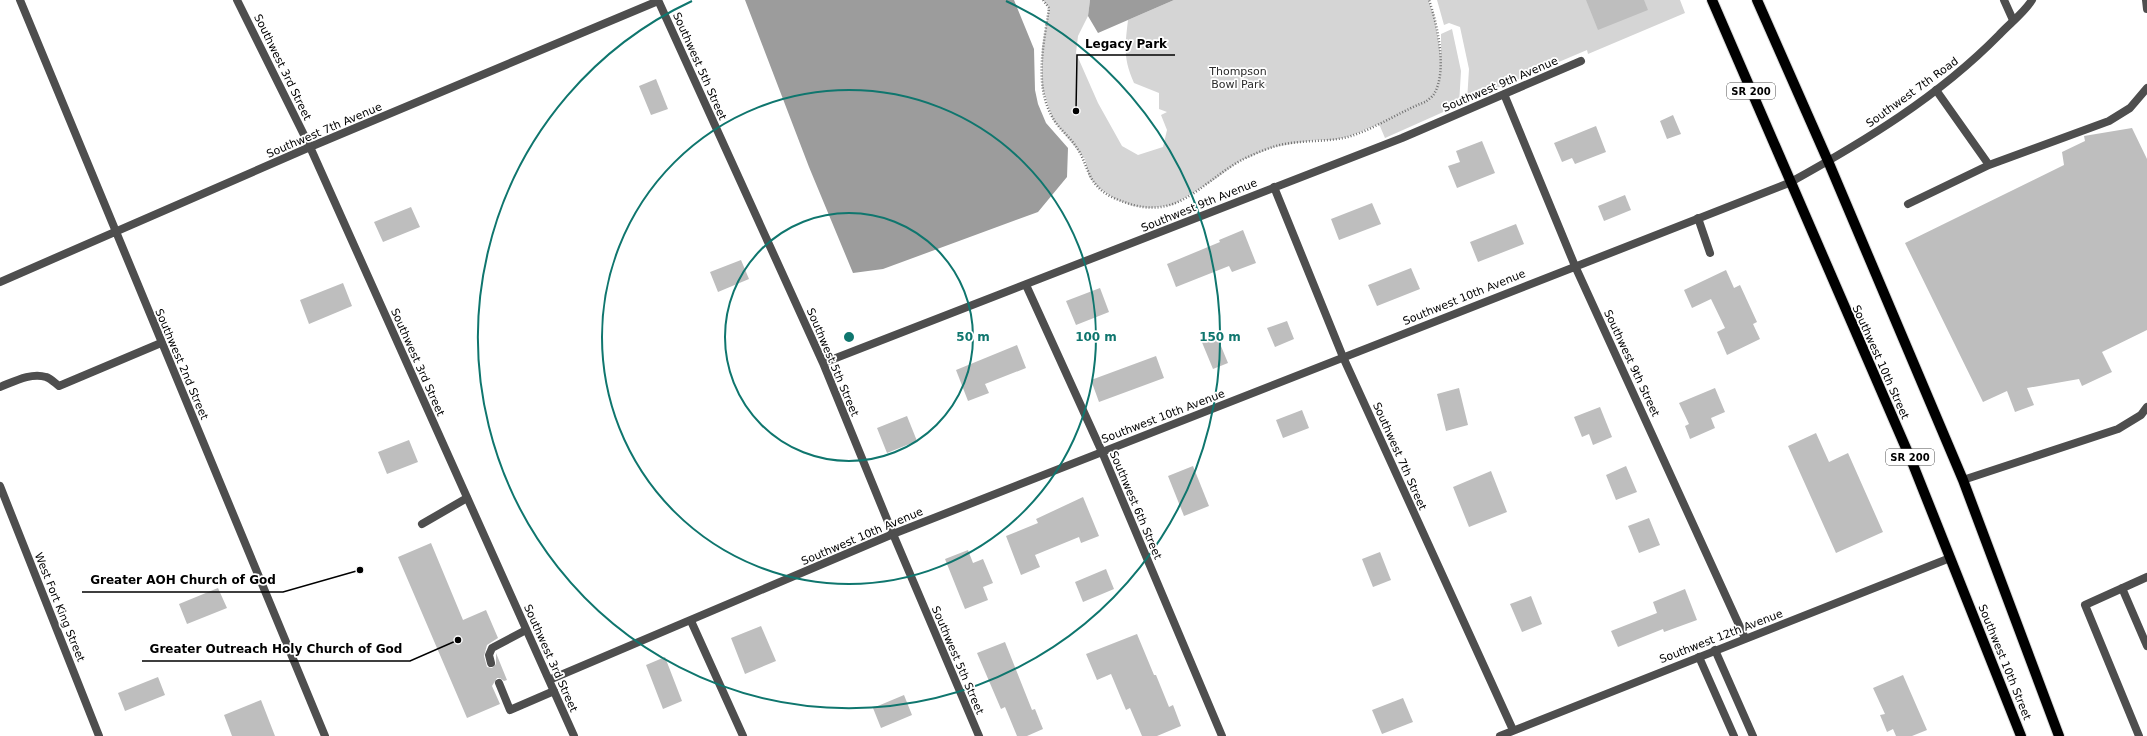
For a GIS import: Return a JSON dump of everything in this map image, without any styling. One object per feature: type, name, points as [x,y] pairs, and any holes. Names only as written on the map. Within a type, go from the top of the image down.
[{"type":"main road","name":"Southwest 10th Street","points":[[1712,0],[1789,183],[1912,462],[2021,736]]},
{"type":"main road","name":"SR 200","points":[[1757,0],[1828,161],[1963,480],[2059,736]]},
{"type":"street","name":"Southwest 2nd Street","points":[[20,0],[325,736]]},
{"type":"street","name":"Southwest 3rd Street","points":[[237,0],[310,147],[574,736]]},
{"type":"street","name":"Southwest 7th Avenue","points":[[0,282],[310,147],[658,0]]},
{"type":"street","name":"Southwest 5th Street","points":[[658,0],[823,363],[893,534],[979,736]]},
{"type":"street","points":[[2004,0],[2014,20]]},
{"type":"street","name":"Southwest 7th Road","points":[[1789,183],[1865,140],[1936,90],[1972,62],[2032,0]]},
{"type":"street","points":[[2146,0],[2147,9]]},
{"type":"street","name":"Southwest 9th Avenue","points":[[823,363],[1162,233],[1274,187],[1402,138],[1581,61]]},
{"type":"street","points":[[1908,204],[1989,165],[2109,121],[2130,108],[2147,88]]},
{"type":"street","points":[[1936,90],[1989,165]]},
{"type":"street","name":"Southwest 9th Street","points":[[1504,94],[1575,266],[1745,638]]},
{"type":"street","name":"Southwest 10th Avenue","points":[[549,680],[893,534],[1789,183]]},
{"type":"street","name":"Southwest 7th Street","points":[[1274,187],[1343,357],[1514,730]]},
{"type":"street","points":[[1698,218],[1710,253]]},
{"type":"street","name":"Southwest 6th Street","points":[[1026,285],[1102,452],[1222,736]]},
{"type":"street","points":[[0,387],[21,379],[36,376],[47,377],[59,386],[161,343]]},
{"type":"street","points":[[1963,480],[2118,429],[2141,415],[2147,407]]},
{"type":"street","name":"West Fort King Street","points":[[0,486],[99,736]]},
{"type":"street","points":[[422,524],[467,498]]},
{"type":"street","name":"Southwest 12th Avenue","points":[[1500,736],[1714,650],[1950,558]]},
{"type":"street","points":[[2139,736],[2085,605],[2147,577]]},
{"type":"street","points":[[2122,588],[2147,646]]},
{"type":"street","points":[[691,621],[743,736]]},
{"type":"street","points":[[491,663],[489,656],[492,648],[526,630]]},
{"type":"street","points":[[1714,650],[1753,736]]},
{"type":"street","points":[[1699,657],[1734,736]]},
{"type":"street","points":[[499,683],[510,710],[554,691]]},
{"type":"path","points":[[1043,0],[1049,8],[1042,48],[1042,87],[1053,120],[1085,159],[1089,177],[1099,188],[1133,206],[1150,208],[1173,205],[1214,180],[1240,161],[1274,147],[1315,140],[1334,140],[1350,136],[1425,102],[1434,94],[1438,81],[1441,61],[1434,15],[1429,0]]},
{"type":"green space","name":"Thompson Bowl Park","points":[[1043,0],[1090,0],[1088,16],[1078,36],[1076,53],[1098,103],[1122,146],[1138,155],[1163,147],[1167,130],[1161,115],[1167,112],[1159,109],[1159,93],[1134,83],[1130,74],[1126,59],[1128,20],[1174,0],[1428,0],[1434,15],[1441,57],[1441,34],[1452,29],[1461,71],[1459,105],[1385,138],[1379,124],[1350,136],[1334,140],[1315,140],[1274,147],[1240,161],[1214,180],[1173,205],[1150,208],[1133,206],[1115,199],[1099,188],[1089,177],[1085,159],[1053,120],[1042,87],[1042,48],[1049,8]]},
{"type":"green space","points":[[1437,0],[1680,0],[1685,13],[1588,54],[1587,50],[1467,101],[1469,69],[1460,27],[1449,23],[1444,25]]},
{"type":"shaded area","points":[[745,0],[1014,0],[1034,49],[1035,90],[1038,104],[1046,123],[1068,148],[1067,177],[1038,212],[883,269],[853,273],[809,167]]},
{"type":"shaded area","points":[[1090,0],[1174,0],[1098,33],[1088,16]]},
{"type":"building","points":[[1586,0],[1644,0],[1648,10],[1598,30]]},
{"type":"building","points":[[656,79],[668,109],[651,115],[639,86]]},
{"type":"building","points":[[1673,115],[1681,134],[1667,139],[1660,121]]},
{"type":"building","points":[[1596,126],[1606,152],[1575,164],[1572,158],[1562,162],[1554,143]]},
{"type":"building","points":[[2132,128],[2147,159],[2147,330],[2102,352],[2112,372],[2082,386],[2079,379],[2027,388],[2034,405],[2015,412],[2007,391],[1983,402],[1905,243],[2064,165],[2062,152],[2085,141],[2084,136]]},
{"type":"building","points":[[1482,141],[1495,173],[1457,188],[1448,166],[1460,162],[1456,151]]},
{"type":"building","points":[[1625,195],[1631,210],[1604,221],[1598,206]]},
{"type":"building","points":[[1372,203],[1381,224],[1339,240],[1331,219]]},
{"type":"building","points":[[411,207],[420,227],[383,242],[374,222]]},
{"type":"building","points":[[1516,224],[1524,244],[1478,262],[1470,242]]},
{"type":"building","points":[[1243,230],[1256,263],[1232,272],[1229,266],[1176,287],[1167,264],[1220,242],[1219,240]]},
{"type":"building","points":[[741,260],[749,279],[718,292],[710,272]]},
{"type":"building","points":[[1411,268],[1420,289],[1377,306],[1368,285]]},
{"type":"building","points":[[1726,270],[1734,288],[1740,285],[1757,322],[1753,324],[1760,339],[1727,355],[1717,332],[1725,328],[1711,299],[1692,308],[1684,290]]},
{"type":"building","points":[[343,283],[352,306],[309,324],[300,300]]},
{"type":"building","points":[[1100,288],[1109,312],[1076,325],[1066,301]]},
{"type":"building","points":[[1287,321],[1294,339],[1275,347],[1267,328]]},
{"type":"building","points":[[1216,334],[1228,363],[1213,369],[1201,340]]},
{"type":"building","points":[[1017,345],[1026,368],[985,384],[989,393],[968,401],[956,370]]},
{"type":"building","points":[[1156,356],[1164,378],[1099,402],[1091,380]]},
{"type":"building","points":[[1459,388],[1468,425],[1446,431],[1437,394]]},
{"type":"building","points":[[1715,388],[1725,412],[1711,418],[1715,428],[1690,439],[1685,426],[1689,424],[1679,403]]},
{"type":"building","points":[[1600,407],[1612,437],[1593,445],[1589,434],[1582,437],[1574,417]]},
{"type":"building","points":[[1302,410],[1309,428],[1283,438],[1276,420]]},
{"type":"building","points":[[907,416],[917,441],[887,453],[877,428]]},
{"type":"building","points":[[1816,433],[1829,462],[1848,453],[1883,532],[1836,553],[1788,446]]},
{"type":"building","points":[[409,440],[418,462],[387,474],[378,452]]},
{"type":"building","points":[[1193,466],[1209,506],[1184,516],[1168,476]]},
{"type":"building","points":[[1626,466],[1637,492],[1616,500],[1606,475]]},
{"type":"building","points":[[1491,471],[1507,512],[1469,527],[1453,487]]},
{"type":"building","points":[[1083,497],[1099,536],[1081,543],[1079,537],[1035,555],[1040,567],[1021,575],[1006,536],[1038,523],[1036,519]]},
{"type":"building","points":[[1649,518],[1660,545],[1639,553],[1628,526]]},
{"type":"building","points":[[431,543],[463,620],[486,610],[498,638],[487,645],[484,656],[487,667],[492,668],[496,664],[496,653],[507,680],[504,681],[497,678],[492,686],[500,704],[467,718],[398,557]]},
{"type":"building","points":[[968,550],[973,563],[983,559],[993,583],[983,587],[988,600],[965,609],[945,559]]},
{"type":"building","points":[[1380,552],[1391,580],[1373,587],[1362,559]]},
{"type":"building","points":[[1106,569],[1114,589],[1083,602],[1075,582]]},
{"type":"building","points":[[218,588],[227,608],[187,624],[179,604]]},
{"type":"building","points":[[1685,589],[1697,620],[1664,632],[1663,629],[1618,647],[1611,631],[1657,613],[1653,602]]},
{"type":"building","points":[[1531,596],[1542,624],[1522,632],[1510,604]]},
{"type":"building","points":[[761,626],[776,661],[745,674],[731,638]]},
{"type":"building","points":[[1137,634],[1169,707],[1173,705],[1181,726],[1157,736],[1142,736],[1130,708],[1126,710],[1111,674],[1097,680],[1086,654]]},
{"type":"building","points":[[1005,642],[1032,710],[1035,709],[1043,729],[1027,736],[1017,736],[1005,707],[1001,709],[977,653]]},
{"type":"building","points":[[665,657],[682,701],[663,709],[646,665]]},
{"type":"building","points":[[1903,675],[1927,730],[1912,736],[1896,736],[1893,729],[1887,732],[1880,715],[1885,714],[1873,688]]},
{"type":"building","points":[[158,677],[165,695],[125,711],[118,693]]},
{"type":"building","points":[[904,695],[912,715],[881,728],[873,708]]},
{"type":"building","points":[[1403,698],[1413,722],[1382,734],[1372,710]]},
{"type":"building","points":[[261,700],[275,736],[232,736],[224,715]]},
{"type":"place","name":"Legacy Park","points":[[1076,111]]},
{"type":"place","name":"Greater AOH Church of God","points":[[360,570]]},
{"type":"place","name":"Greater Outreach Holy Church of God","points":[[458,640]]}]
